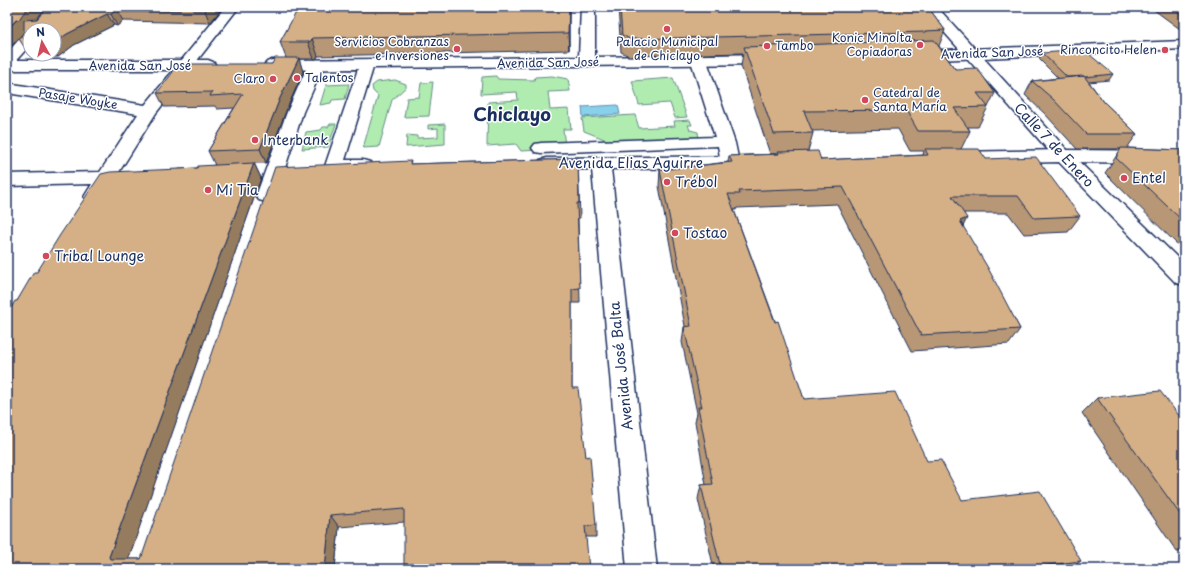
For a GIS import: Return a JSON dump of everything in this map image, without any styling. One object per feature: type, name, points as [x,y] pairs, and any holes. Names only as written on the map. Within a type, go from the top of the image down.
[{"type":"main road","points":[[84,211],[149,111],[232,7]]},
{"type":"main road","points":[[587,62],[588,7]]},
{"type":"main road","name":"Calle 7 de Enero","points":[[929,7],[1063,156],[1184,277]]},
{"type":"main road","points":[[7,62],[22,45]]},
{"type":"main road","name":"Avenida San José","points":[[902,56],[1184,45]]},
{"type":"main road","name":"Avenida San José","points":[[256,65],[785,59]]},
{"type":"main road","points":[[699,61],[726,143],[730,162]]},
{"type":"main road","points":[[334,166],[367,64]]},
{"type":"main road","name":"Avenida San José","points":[[7,65],[226,65]]},
{"type":"main road","points":[[258,219],[295,112],[316,65]]},
{"type":"main road","name":"Pasaje Woyke","points":[[7,88],[149,111]]},
{"type":"main road","name":"Avenida Elias Aguirre","points":[[714,142],[537,156],[601,163],[772,162]]},
{"type":"main road","points":[[937,158],[1063,156],[1184,157]]},
{"type":"main road","name":"Avenida José Balta","points":[[601,163],[642,569]]},
{"type":"main road","points":[[315,168],[334,166],[382,166]]},
{"type":"main road","points":[[7,180],[106,179],[139,177]]},
{"type":"green space","points":[[496,76],[498,79],[534,80],[535,77],[552,76],[568,79],[570,91],[548,92],[550,110],[569,109],[571,129],[563,129],[565,147],[561,149],[521,151],[516,144],[487,146],[488,102],[518,100],[517,92],[481,94],[482,77]]},
{"type":"green space","points":[[673,78],[687,117],[675,118],[670,103],[639,105],[632,81]]},
{"type":"green space","points":[[395,80],[406,84],[406,87],[392,100],[379,147],[363,148],[378,96],[373,91],[372,86],[377,82]]},
{"type":"green space","points":[[433,82],[429,116],[404,117],[407,98],[419,97],[421,83]]},
{"type":"green space","points":[[349,84],[345,99],[332,100],[331,103],[320,105],[326,85]]},
{"type":"green space","points":[[635,115],[639,128],[675,126],[674,121],[690,120],[692,125],[688,125],[690,130],[698,132],[699,140],[614,143],[584,131],[582,118]]},
{"type":"green space","points":[[330,124],[336,124],[328,147],[302,149],[306,132],[321,130],[323,127],[328,127]]},
{"type":"green space","points":[[445,124],[445,144],[406,147],[407,135],[417,136],[417,138],[438,137],[438,128],[428,129],[428,125]]},
{"type":"water","points":[[618,105],[620,114],[583,117],[582,107]]},
{"type":"building","points":[[7,7],[29,7],[19,20],[16,20],[7,30]]},
{"type":"building","points":[[47,7],[208,7],[205,11],[117,10],[62,37],[62,22],[24,22],[24,20],[37,19]]},
{"type":"building","points":[[299,7],[569,7],[568,33],[312,38],[311,41],[308,42],[280,42]]},
{"type":"building","points":[[620,7],[928,7],[945,30],[925,31],[926,32],[630,39],[622,35]]},
{"type":"building","points":[[1171,7],[1184,7],[1184,16]]},
{"type":"building","points":[[22,35],[22,44],[19,39]]},
{"type":"building","points":[[934,40],[955,69],[977,68],[995,93],[977,93],[988,107],[954,108],[970,131],[918,131],[906,110],[804,111],[813,133],[774,134],[744,47]]},
{"type":"building","points":[[1084,50],[1113,74],[1067,77],[1042,53]]},
{"type":"building","points":[[275,58],[299,58],[280,98],[260,149],[208,151],[243,94],[210,96],[212,92],[157,93],[179,64],[272,64]]},
{"type":"building","points":[[1084,76],[1104,102],[1137,134],[1086,134],[1053,99],[1032,81]]},
{"type":"building","points":[[1121,148],[1184,150],[1184,222],[1116,158]]},
{"type":"building","points":[[925,149],[979,149],[986,159],[1036,157],[1080,216],[1034,218],[1018,196],[952,196],[967,218],[960,221],[988,268],[1020,329],[921,335],[843,187],[739,191],[740,194],[728,194],[775,322],[778,321],[804,399],[895,392],[927,461],[941,460],[962,500],[1040,491],[1081,561],[1014,569],[721,569],[701,485],[713,484],[698,407],[702,407],[684,327],[691,326],[660,170],[732,162],[729,156],[779,154],[778,152],[818,151],[821,160],[928,155]]},
{"type":"building","points":[[578,159],[579,203],[577,203],[580,288],[572,289],[572,388],[578,388],[586,457],[590,456],[596,525],[585,526],[589,569],[404,569],[404,509],[330,515],[325,569],[7,569],[7,315],[34,272],[37,272],[101,174],[110,172],[197,168],[198,166],[254,163],[109,557],[110,559],[141,559],[275,167],[411,161],[410,164]]},
{"type":"building","points":[[1160,391],[1184,422],[1184,520],[1097,398]]},
{"type":"place","name":"Palacio Municipal de Chiclayo","points":[[667,29]]},
{"type":"place","name":"Konic Minolta Copiadoras","points":[[920,45]]},
{"type":"place","name":"Tambo","points":[[767,46]]},
{"type":"place","name":"Servicios Cobranzas e Inversiones","points":[[457,49]]},
{"type":"place","name":"Rinconcito Helen","points":[[1165,50]]},
{"type":"place","name":"Talentos","points":[[297,78]]},
{"type":"place","name":"Claro","points":[[273,79]]},
{"type":"place","name":"Catedral de Santa María","points":[[865,100]]},
{"type":"place","name":"Interbank","points":[[255,140]]},
{"type":"place","name":"Entel","points":[[1124,178]]},
{"type":"place","name":"Trébol","points":[[667,182]]},
{"type":"place","name":"Mi Tia","points":[[208,190]]},
{"type":"place","name":"Tostao","points":[[675,233]]},
{"type":"place","name":"Tribal Lounge","points":[[46,256]]},
{"type":"district","name":"Chiclayo","points":[[512,115]]}]
